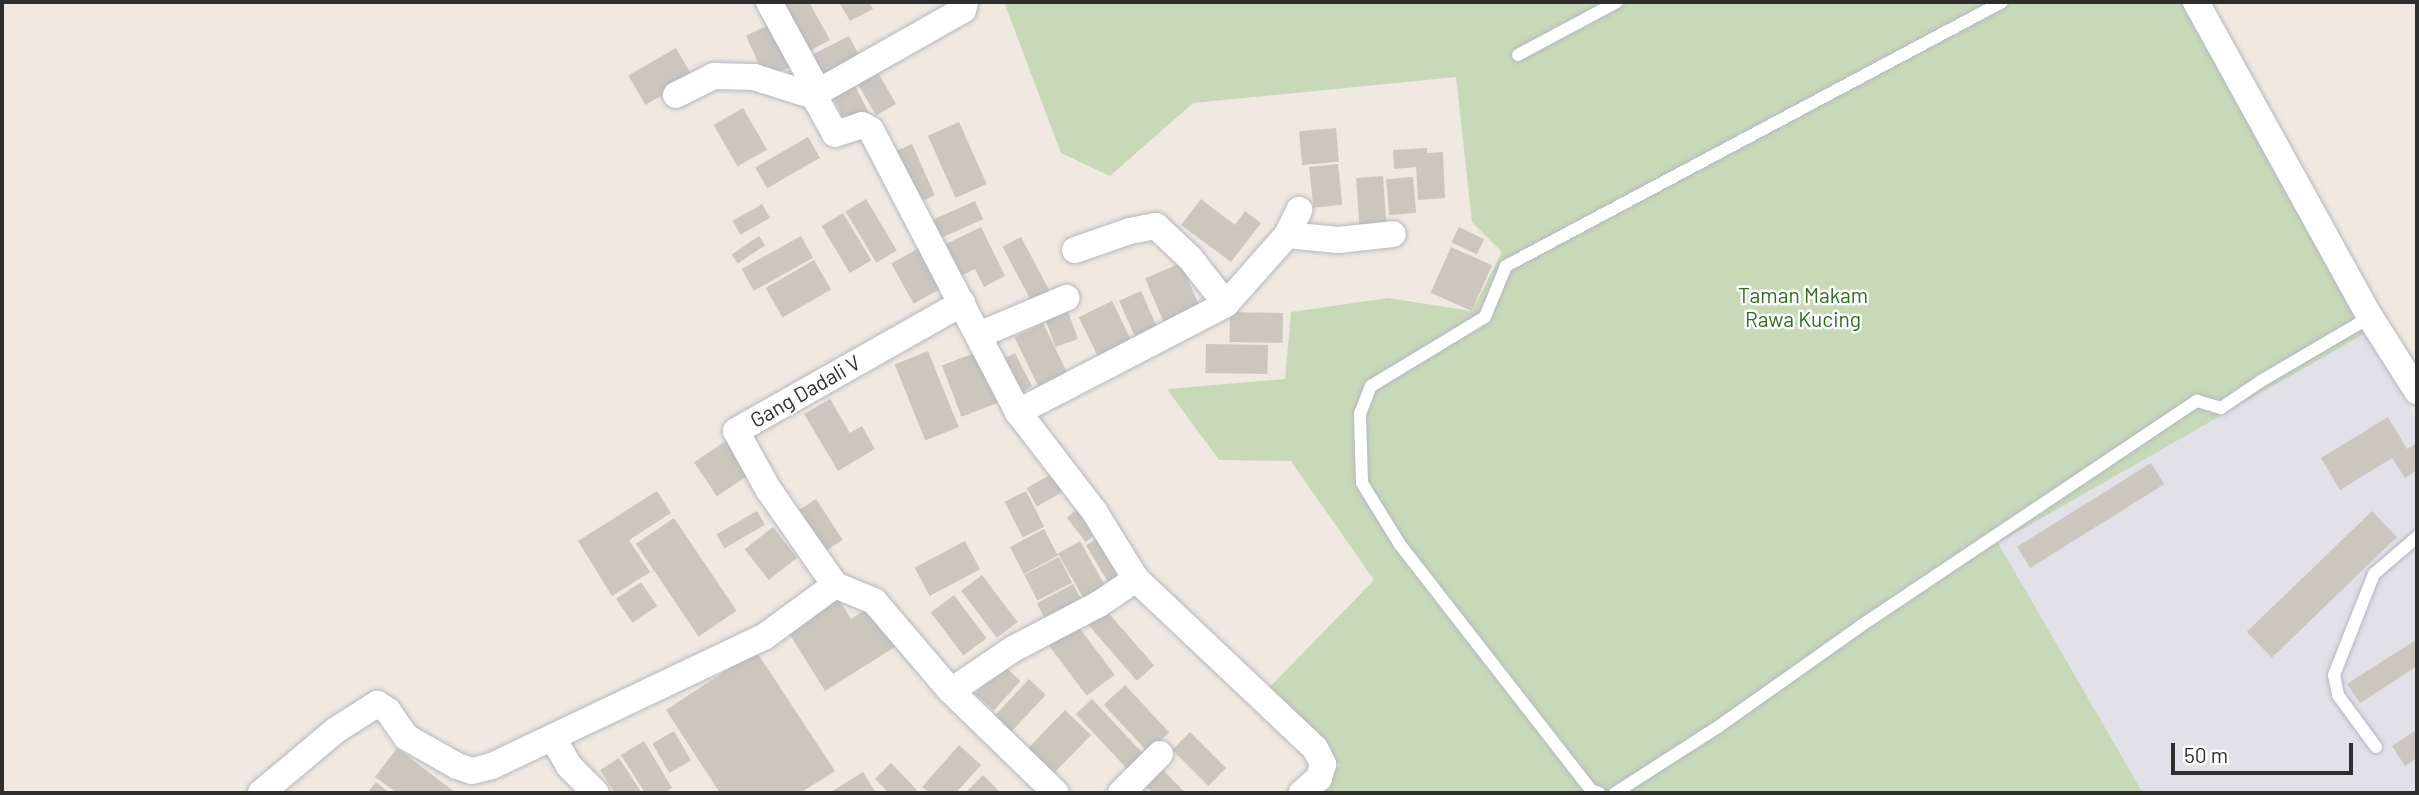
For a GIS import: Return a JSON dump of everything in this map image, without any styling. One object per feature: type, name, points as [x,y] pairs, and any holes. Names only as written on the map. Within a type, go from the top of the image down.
[{"type":"street","points":[[769,2],[818,94],[835,134],[862,125],[871,130],[1018,412],[1094,511],[1136,579],[1315,748],[1323,764],[1319,778],[1302,793]]},
{"type":"street","points":[[676,95],[714,76],[754,77],[818,94],[963,10],[965,2]]},
{"type":"street","points":[[2196,2],[2370,317],[2417,391]]},
{"type":"street","points":[[1018,412],[1226,304],[1287,235],[1299,210]]},
{"type":"street","points":[[1075,250],[1130,231],[1156,226],[1190,258],[1226,304]]},
{"type":"street","points":[[1287,235],[1338,240],[1393,234]]},
{"type":"street","points":[[979,335],[1066,298]]},
{"type":"street","name":"Gang Dadali V","points":[[835,585],[768,489],[736,431],[962,303]]},
{"type":"street","points":[[951,691],[1013,649],[1099,604],[1136,579]]},
{"type":"street","points":[[261,793],[336,730],[377,704],[388,711],[407,737],[457,766],[471,771],[492,766],[764,637],[835,585],[874,601],[951,691],[1056,793]]},
{"type":"street","points":[[553,738],[569,766],[596,793]]},
{"type":"street","points":[[1121,793],[1160,754]]},
{"type":"street","points":[[457,766],[471,793]]},
{"type":"lane","points":[[1518,55],[1617,2]]},
{"type":"lane","points":[[1599,793],[1591,790],[1399,543],[1362,483],[1360,414],[1371,386],[1485,317],[1506,266],[2001,2]]},
{"type":"lane","points":[[1615,793],[1718,727],[1859,627],[2197,401],[2221,408],[2260,381],[2370,317]]},
{"type":"lane","points":[[2376,747],[2338,695],[2334,675],[2374,574],[2417,537]]},
{"type":"shaded area","points":[[2369,331],[2417,420],[2417,793],[2143,793],[1997,543]]},
{"type":"green space","name":"Taman Makam Rawa Kucing","points":[[1004,2],[2187,2],[2369,331],[1998,543],[2143,793],[1310,793],[1340,765],[1263,694],[1374,580],[1291,461],[1219,460],[1167,389],[1285,379],[1291,312],[1388,298],[1472,311],[1502,252],[1472,222],[1456,77],[1193,103],[1110,176],[1061,153]]},
{"type":"building","points":[[791,2],[809,2],[830,40],[807,52],[782,7]]},
{"type":"building","points":[[839,2],[869,2],[873,9],[850,21]]},
{"type":"building","points":[[773,23],[793,66],[766,78],[746,36]]},
{"type":"building","points":[[849,36],[862,61],[823,80],[811,56]]},
{"type":"building","points":[[676,48],[693,77],[645,105],[628,76]]},
{"type":"building","points":[[877,71],[896,104],[876,115],[857,82]]},
{"type":"building","points":[[852,80],[869,113],[847,124],[830,91]]},
{"type":"building","points":[[743,108],[767,150],[738,167],[714,125]]},
{"type":"building","points":[[959,122],[987,184],[956,198],[928,136]]},
{"type":"building","points":[[1336,128],[1339,162],[1302,165],[1299,131]]},
{"type":"building","points":[[808,137],[820,158],[767,188],[755,168]]},
{"type":"building","points":[[912,144],[935,195],[911,206],[888,155]]},
{"type":"building","points":[[1427,148],[1427,153],[1443,152],[1445,198],[1418,200],[1416,167],[1394,169],[1393,150]]},
{"type":"building","points":[[1338,164],[1342,205],[1313,208],[1309,167]]},
{"type":"building","points":[[1383,176],[1386,224],[1359,226],[1356,178]]},
{"type":"building","points":[[1413,177],[1416,213],[1389,215],[1386,179]]},
{"type":"building","points":[[866,199],[897,250],[876,263],[845,211]]},
{"type":"building","points":[[1201,199],[1235,225],[1245,211],[1261,223],[1231,262],[1181,225]]},
{"type":"building","points":[[975,201],[983,219],[939,239],[931,221]]},
{"type":"building","points":[[762,204],[770,218],[741,235],[733,221]]},
{"type":"building","points":[[843,213],[871,260],[850,273],[822,226]]},
{"type":"building","points":[[981,227],[1005,276],[984,287],[975,269],[961,276],[946,244]]},
{"type":"building","points":[[1459,227],[1484,239],[1477,255],[1452,242]]},
{"type":"building","points":[[759,236],[765,245],[738,264],[732,254]]},
{"type":"building","points":[[801,236],[813,258],[754,291],[742,269]]},
{"type":"building","points":[[1021,237],[1052,296],[1034,306],[1002,247]]},
{"type":"building","points":[[921,247],[943,287],[914,304],[891,263]]},
{"type":"building","points":[[1451,247],[1492,265],[1472,311],[1431,293]]},
{"type":"building","points":[[814,260],[831,289],[783,317],[766,288]]},
{"type":"building","points":[[1181,263],[1201,310],[1165,325],[1145,278]]},
{"type":"building","points":[[1141,291],[1159,331],[1137,341],[1119,301]]},
{"type":"building","points":[[1112,301],[1133,344],[1100,360],[1079,317]]},
{"type":"building","points":[[1066,306],[1078,339],[1055,347],[1043,314]]},
{"type":"building","points":[[1230,312],[1283,313],[1282,343],[1229,342]]},
{"type":"building","points":[[1043,323],[1068,374],[1039,388],[1014,337]]},
{"type":"building","points":[[1206,344],[1268,345],[1267,374],[1205,373]]},
{"type":"building","points":[[982,350],[1002,401],[962,417],[942,365]]},
{"type":"building","points":[[928,351],[959,427],[925,441],[895,364]]},
{"type":"building","points":[[1015,353],[1032,387],[1016,395],[999,361]]},
{"type":"building","points":[[830,399],[850,433],[862,426],[875,449],[838,471],[804,414]]},
{"type":"building","points":[[2388,417],[2407,449],[2417,443],[2417,470],[2405,478],[2392,458],[2340,490],[2321,458]]},
{"type":"building","points":[[733,436],[756,470],[717,496],[694,462]]},
{"type":"building","points":[[2151,463],[2164,484],[2030,568],[2017,547]]},
{"type":"building","points":[[1052,474],[1062,492],[1037,506],[1027,488]]},
{"type":"building","points":[[657,491],[671,513],[629,540],[650,572],[612,596],[578,541]]},
{"type":"building","points":[[1026,491],[1044,527],[1023,538],[1005,502]]},
{"type":"building","points":[[816,499],[843,540],[818,556],[792,515]]},
{"type":"building","points":[[1084,504],[1103,528],[1086,542],[1067,518]]},
{"type":"building","points":[[757,511],[765,525],[724,548],[716,534]]},
{"type":"building","points":[[2372,511],[2397,537],[2272,658],[2247,632]]},
{"type":"building","points":[[674,518],[737,611],[698,637],[636,544]]},
{"type":"building","points":[[773,527],[797,558],[769,580],[745,549]]},
{"type":"building","points":[[1044,529],[1057,554],[1080,541],[1108,591],[1086,603],[1059,555],[1024,574],[1010,547]]},
{"type":"building","points":[[1103,535],[1129,578],[1112,588],[1086,545]]},
{"type":"building","points":[[965,541],[980,569],[930,596],[915,568]]},
{"type":"building","points":[[1059,557],[1072,583],[1037,601],[1024,575]]},
{"type":"building","points":[[982,575],[1018,622],[997,638],[961,591]]},
{"type":"building","points":[[641,582],[657,606],[632,623],[616,599]]},
{"type":"building","points":[[1073,584],[1084,605],[1048,624],[1037,603]]},
{"type":"building","points":[[954,595],[986,638],[963,656],[931,612]]},
{"type":"building","points":[[838,598],[851,619],[873,605],[898,645],[825,691],[787,630]]},
{"type":"building","points":[[1105,609],[1154,666],[1137,681],[1088,624]]},
{"type":"building","points":[[1075,622],[1115,675],[1087,696],[1047,643]]},
{"type":"building","points":[[2417,639],[2417,666],[2360,703],[2347,684]]},
{"type":"building","points":[[756,651],[835,771],[800,793],[720,793],[666,710]]},
{"type":"building","points":[[1002,664],[1021,681],[994,710],[975,694]]},
{"type":"building","points":[[1029,679],[1046,695],[1007,736],[990,721]]},
{"type":"building","points":[[1125,685],[1169,733],[1148,752],[1104,705]]},
{"type":"building","points":[[1092,699],[1146,757],[1130,772],[1076,714]]},
{"type":"building","points":[[1065,710],[1091,735],[1050,777],[1024,752]]},
{"type":"building","points":[[2417,729],[2417,758],[2405,766],[2392,746]]},
{"type":"building","points":[[674,731],[691,760],[669,773],[652,744]]},
{"type":"building","points":[[1190,732],[1226,768],[1208,786],[1172,750]]},
{"type":"building","points":[[644,741],[672,788],[664,793],[645,793],[621,755]]},
{"type":"building","points":[[959,745],[981,765],[956,793],[930,793],[922,787]]},
{"type":"building","points":[[397,748],[456,793],[397,793],[375,777]]},
{"type":"building","points":[[619,758],[642,793],[615,793],[600,770]]},
{"type":"building","points":[[891,763],[917,790],[914,793],[889,793],[875,779]]},
{"type":"building","points":[[1162,769],[1186,793],[1153,793],[1145,786]]},
{"type":"building","points":[[863,772],[876,793],[829,793]]},
{"type":"building","points":[[983,775],[1001,793],[965,793]]},
{"type":"building","points":[[376,782],[390,793],[367,793]]}]
